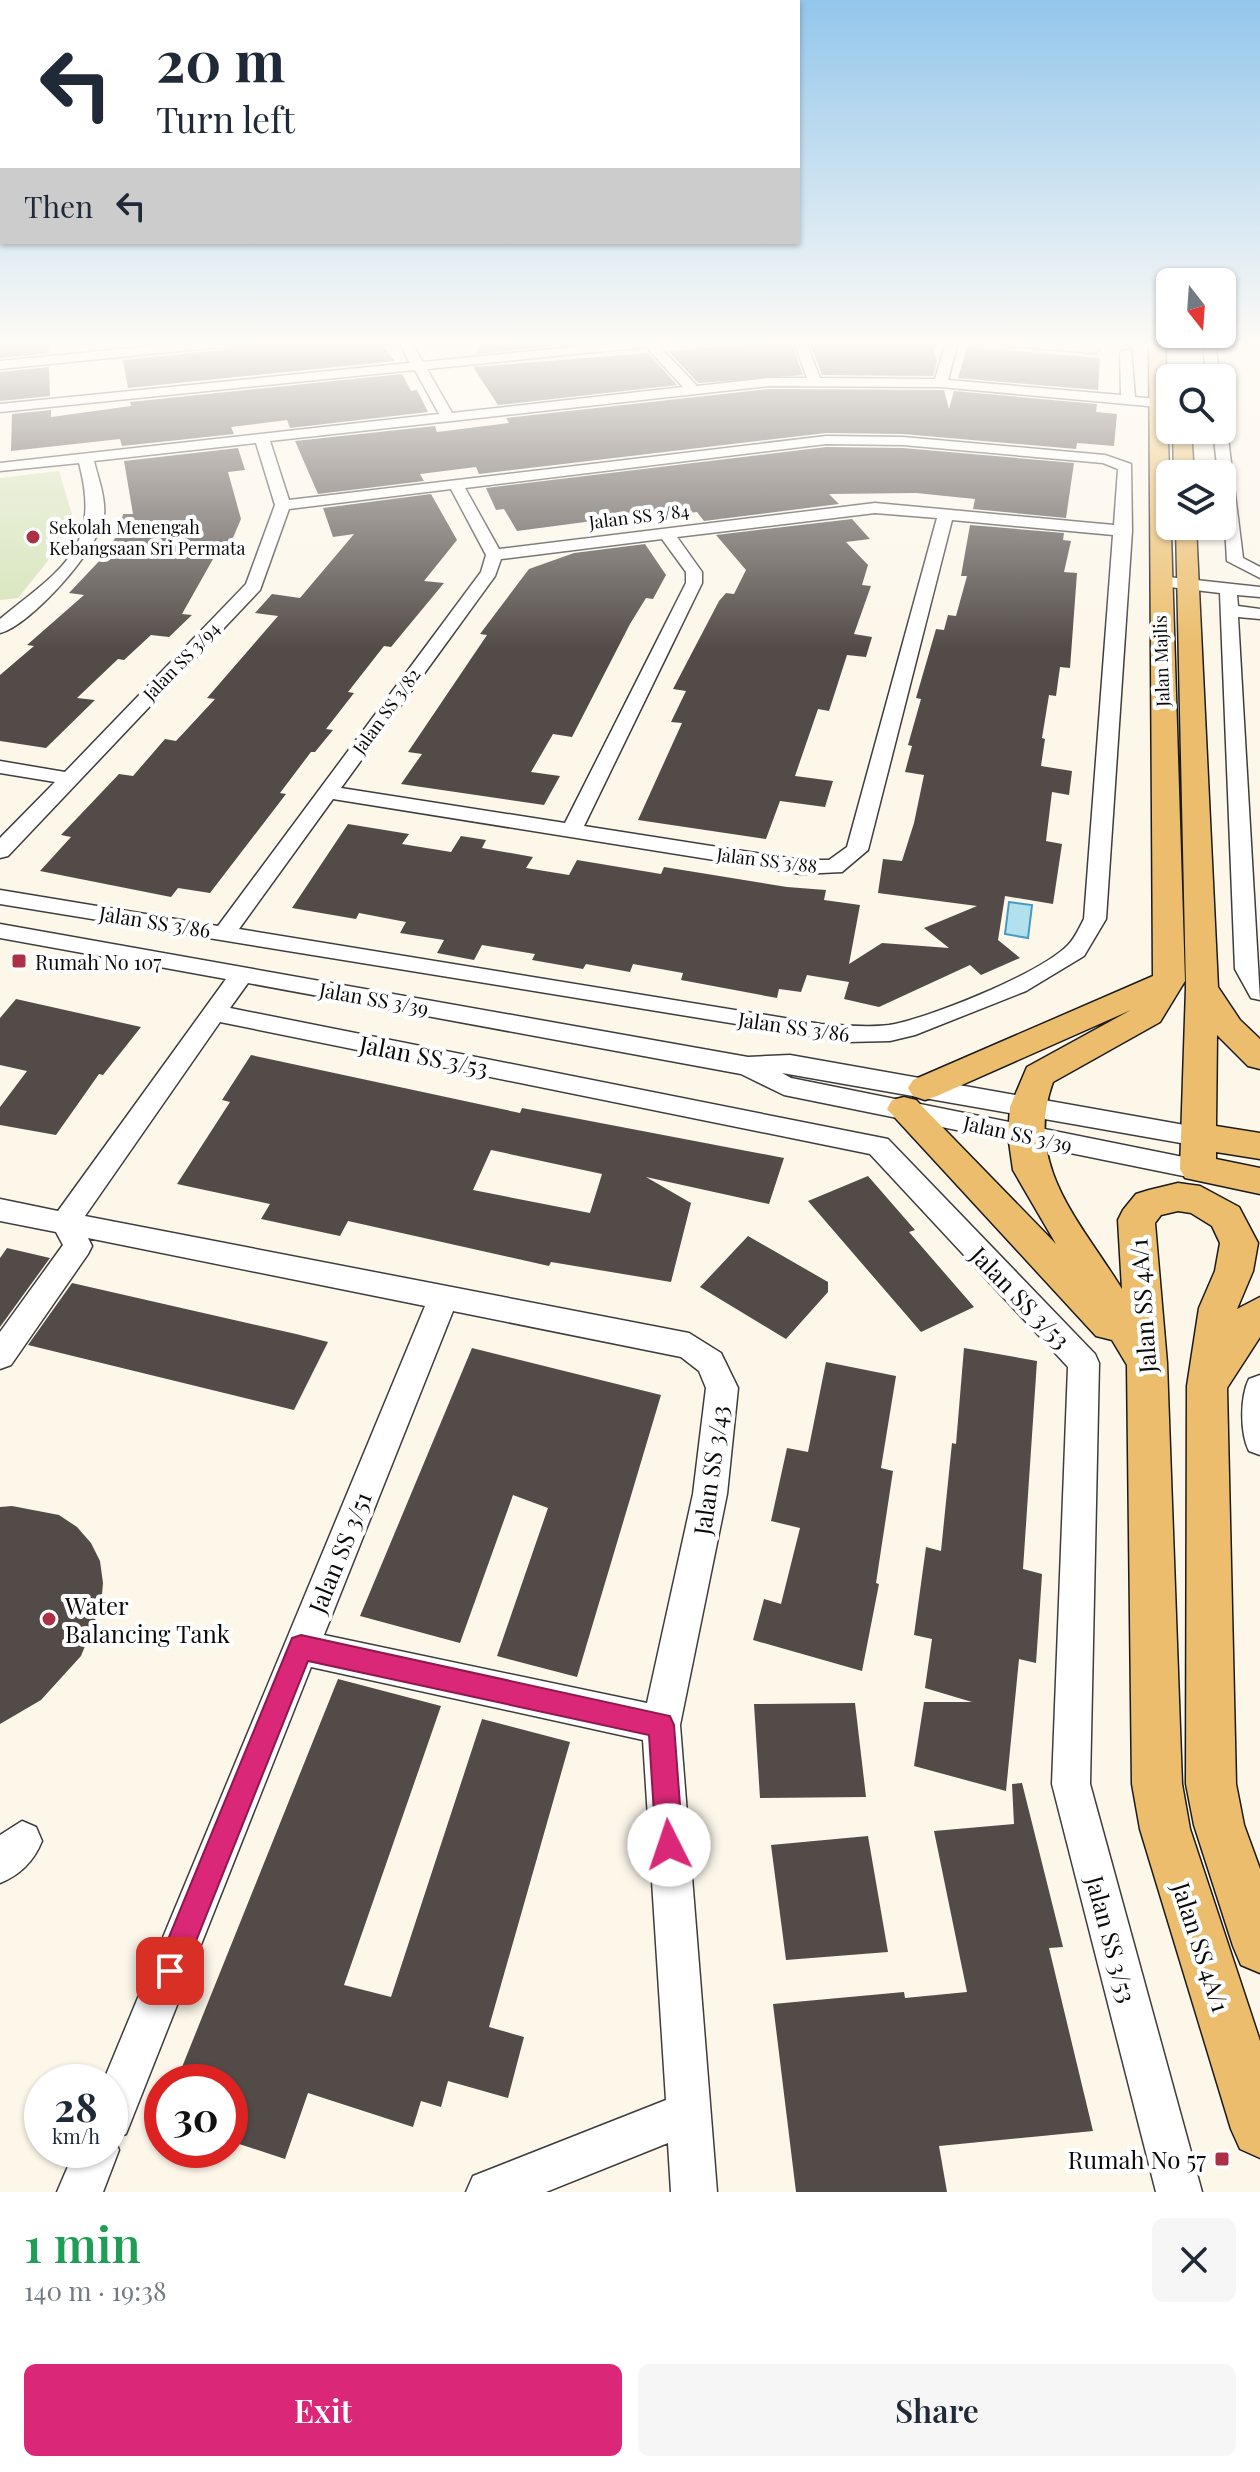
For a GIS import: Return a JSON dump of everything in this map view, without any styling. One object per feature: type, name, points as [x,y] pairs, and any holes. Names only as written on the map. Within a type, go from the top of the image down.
[{"type":"main road","name":"Jalan Majlis","points":[[1164,444],[1159,581],[1169,981]]},
{"type":"main road","name":"Jalan Majlis","points":[[1186,540],[1202,988],[1198,1152]]},
{"type":"main road","points":[[1147,1363],[914,1098],[1169,981]]},
{"type":"main road","points":[[1147,1363],[1031,1170],[1026,1121],[1039,1075],[1149,1014],[1169,981]]},
{"type":"main road","points":[[1202,988],[1260,1031]]},
{"type":"main road","points":[[1202,988],[1229,1028],[1260,1058]]},
{"type":"main road","points":[[1198,1152],[1260,1146]]},
{"type":"main road","points":[[1198,1152],[1260,1181]]},
{"type":"main road","name":"Jalan SS 4A/1","points":[[1260,1946],[1219,1825],[1211,1784],[1207,1386],[1218,1308],[1234,1271],[1239,1243],[1226,1217],[1200,1200],[1178,1197],[1149,1204],[1136,1220],[1147,1363],[1157,1784],[1165,1829],[1260,2129]]},
{"type":"main road","points":[[1207,1386],[1247,1324],[1260,1313]]},
{"type":"main road","points":[[1207,1386],[1260,1354]]},
{"type":"street","points":[[0,467],[197,444]]},
{"type":"street","points":[[263,444],[283,505],[455,483],[494,555]]},
{"type":"street","name":"Jalan SS 3/86","points":[[455,483],[789,444]]},
{"type":"street","name":"Jalan SS 3/86","points":[[0,897],[226,931],[821,1032],[858,1034],[916,1027],[1049,969],[1075,953],[1095,919],[1126,467],[1114,462],[936,444]]},
{"type":"street","points":[[1222,444],[1235,561],[1260,573]]},
{"type":"street","points":[[0,628],[51,585],[83,547],[93,528],[96,513],[85,457]]},
{"type":"street","name":"Jalan SS 3/94","points":[[0,851],[254,586],[283,505]]},
{"type":"street","name":"Jalan SS 3/84","points":[[494,555],[863,508],[1124,531]]},
{"type":"street","name":"Jalan SS 3/88","points":[[327,792],[801,867],[834,867],[857,850],[946,513]]},
{"type":"street","points":[[571,832],[694,583],[694,572],[666,533]]},
{"type":"street","name":"Jalan SS 3/82","points":[[226,931],[489,572],[494,555]]},
{"type":"street","points":[[1159,581],[1260,592]]},
{"type":"street","points":[[1228,589],[1247,969],[1260,992]]},
{"type":"street","points":[[1231,611],[1260,614]]},
{"type":"street","points":[[0,767],[67,778]]},
{"type":"street","name":"Jalan SS 3/39","points":[[0,931],[748,1066],[784,1086],[914,1098],[1198,1152]]},
{"type":"street","points":[[0,1356],[78,1246],[65,1222],[242,974]]},
{"type":"street","name":"Jalan SS 3/53","points":[[214,1013],[878,1146],[1084,1363],[1071,1784],[1179,2192]]},
{"type":"street","name":"Jalan SS 3/43","points":[[0,1210],[689,1346],[701,1352],[718,1374],[722,1388],[710,1494],[661,1725],[694,2192]]},
{"type":"street","name":"Jalan SS 3/51","points":[[128,2074],[443,1298]]},
{"type":"street","points":[[1260,1388],[1260,1441]]},
{"type":"street","points":[[301,1647],[661,1725]]},
{"type":"street","points":[[489,2192],[688,2113]]},
{"type":"street","points":[[80,2192],[90,2168]]},
{"type":"green space","name":"Sekolah Menengah Kebangsaan Sri Permata","points":[[59,471],[72,514],[47,562],[18,598],[0,600],[0,478]]},
{"type":"water","points":[[1009,902],[1032,905],[1028,938],[1005,934]]},
{"type":"building","points":[[11,444],[72,444],[11,451]]},
{"type":"building","points":[[296,444],[730,444],[479,474],[476,467],[420,474],[424,481],[318,494]]},
{"type":"building","points":[[1022,444],[1077,444],[1076,449]]},
{"type":"building","points":[[826,447],[903,448],[1074,463],[1066,518],[973,509],[975,499],[916,493],[829,494],[839,504],[704,521],[697,512],[655,518],[653,513],[517,531],[504,509],[496,510],[486,488]]},
{"type":"building","points":[[238,448],[245,470],[228,472],[241,519],[227,552],[217,552],[182,614],[192,615],[169,637],[151,635],[124,660],[118,659],[77,698],[95,700],[46,748],[0,741],[0,675],[34,646],[27,645],[84,595],[69,593],[103,557],[119,532],[123,514],[133,514],[124,461]]},
{"type":"building","points":[[431,494],[457,540],[424,581],[444,583],[391,647],[384,646],[348,692],[354,693],[326,729],[333,730],[315,752],[311,752],[280,793],[286,794],[210,893],[178,888],[171,897],[40,871],[71,837],[61,835],[119,774],[133,776],[165,739],[176,741],[215,699],[207,698],[278,616],[255,613],[272,594],[300,598],[354,534],[333,537],[323,508]]},
{"type":"building","points":[[852,519],[870,539],[846,542],[868,565],[862,585],[871,586],[854,634],[872,637],[866,657],[847,655],[829,711],[818,709],[795,776],[833,781],[825,807],[780,801],[766,839],[638,820],[682,723],[671,722],[686,691],[673,689],[719,601],[726,593],[734,594],[746,570],[716,535]]},
{"type":"building","points":[[970,525],[1064,533],[1063,540],[1071,541],[1064,572],[1077,573],[1070,668],[1060,667],[1056,696],[1049,695],[1042,738],[1045,739],[1041,766],[1072,771],[1069,795],[1052,792],[1046,841],[1062,844],[1053,904],[1005,896],[998,940],[1020,958],[981,975],[970,965],[879,1007],[844,999],[849,982],[807,975],[801,992],[779,989],[777,998],[681,980],[683,973],[633,964],[630,972],[586,964],[583,969],[532,960],[535,954],[482,945],[474,960],[437,953],[444,940],[400,933],[406,922],[359,913],[356,919],[292,908],[348,824],[409,834],[402,844],[451,852],[461,836],[486,840],[482,848],[533,857],[526,868],[569,875],[577,860],[661,874],[664,867],[787,887],[826,890],[824,900],[860,905],[849,964],[882,943],[949,948],[924,928],[977,906],[878,893],[883,859],[902,861],[914,823],[924,775],[905,772],[912,746],[908,745],[921,699],[916,698],[936,629],[944,630],[948,615],[956,616],[967,576],[961,576]]},
{"type":"building","points":[[645,544],[666,575],[653,599],[646,598],[630,624],[572,737],[553,734],[531,772],[560,776],[544,805],[401,784],[422,754],[408,752],[487,635],[480,634],[529,569],[574,553]]},
{"type":"building","points":[[16,999],[141,1027],[103,1075],[99,1074],[56,1135],[0,1125],[0,1107],[27,1071],[0,1065],[0,1018]]},
{"type":"building","points":[[251,1055],[520,1113],[522,1108],[784,1158],[769,1204],[646,1177],[691,1203],[671,1282],[551,1262],[549,1266],[348,1221],[340,1236],[261,1219],[270,1204],[177,1184],[230,1102],[222,1100]],"holes":[[[491,1150],[602,1174],[590,1213],[473,1190]]]},
{"type":"building","points":[[868,1176],[915,1230],[909,1232],[974,1307],[921,1332],[808,1201]]},
{"type":"building","points":[[748,1236],[828,1282],[828,1292],[786,1339],[700,1287]]},
{"type":"building","points":[[7,1248],[50,1258],[0,1327],[0,1258]]},
{"type":"building","points":[[72,1283],[328,1342],[294,1410],[28,1345]]},
{"type":"building","points":[[472,1348],[661,1395],[577,1677],[497,1656],[548,1508],[513,1495],[460,1643],[360,1616]]},
{"type":"building","points":[[964,1348],[1037,1361],[1023,1569],[1042,1574],[1036,1663],[1019,1659],[1006,1791],[914,1766],[924,1702],[972,1702],[925,1688],[932,1639],[914,1635],[926,1547],[941,1551],[952,1443],[956,1444]]},
{"type":"building","points":[[826,1362],[896,1376],[881,1468],[893,1471],[876,1583],[879,1584],[862,1671],[753,1640],[764,1599],[781,1604],[800,1528],[771,1521],[787,1448],[808,1452]]},
{"type":"building","name":"Water Balancing Tank","points":[[12,1506],[59,1515],[77,1527],[91,1543],[100,1561],[103,1583],[101,1606],[81,1656],[41,1700],[0,1724],[0,1507]]},
{"type":"building","points":[[338,1679],[441,1706],[344,1985],[391,1997],[482,1719],[570,1742],[489,2027],[524,2037],[508,2098],[448,2081],[441,2107],[421,2101],[413,2127],[308,2093],[285,2159],[248,2147],[248,2064],[183,2064]]},
{"type":"building","points":[[855,1703],[866,1797],[760,1798],[754,1704]]},
{"type":"building","points":[[1022,1783],[1063,1947],[1049,1948],[1093,2131],[939,2146],[947,2192],[796,2192],[773,2004],[904,1992],[905,1998],[967,1992],[934,1831],[1014,1824],[1012,1784]]},
{"type":"building","points":[[868,1836],[888,1952],[786,1960],[771,1845]]},
{"type":"place","name":"Sekolah Menengah Kebangsaan Sri Permata","points":[[33,537]]},
{"type":"place","name":"Rumah No 107","points":[[19,961]]},
{"type":"place","name":"Water Balancing Tank","points":[[49,1619]]},
{"type":"place","name":"Rumah No 57","points":[[1222,2159]]},
{"type":"route","points":[[170,1971],[301,1647],[661,1725],[669,1845]]}]
